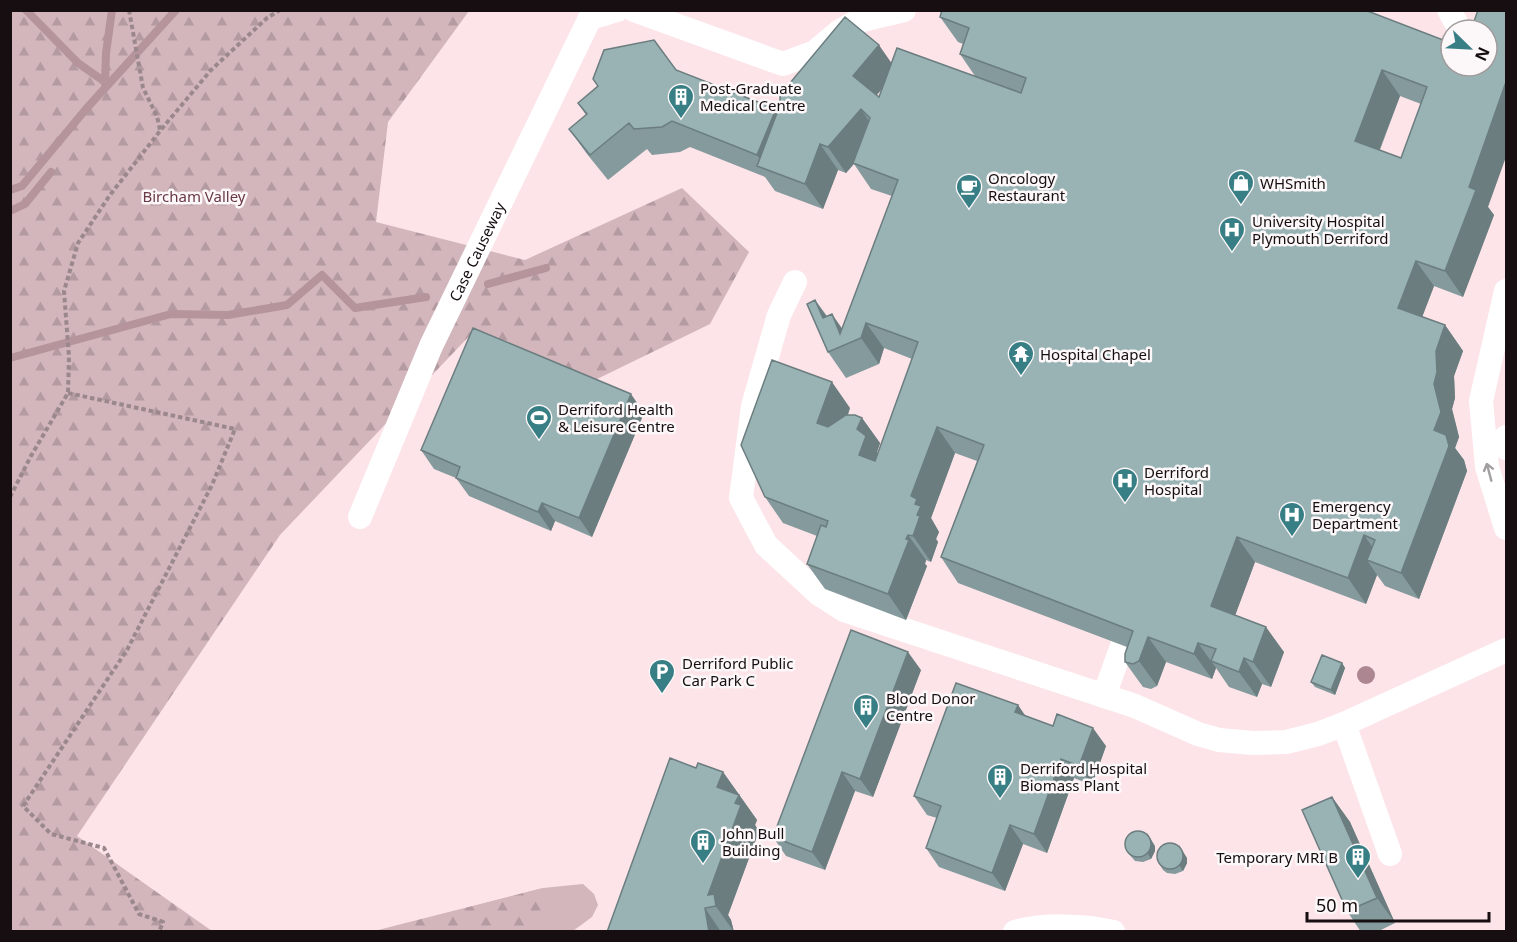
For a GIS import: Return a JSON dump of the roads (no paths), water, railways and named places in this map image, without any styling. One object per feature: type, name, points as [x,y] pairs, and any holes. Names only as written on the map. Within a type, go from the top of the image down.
[{"type":"street","name":"Case Causeway","points":[[360,517],[431,346],[590,18],[617,10]]},
{"type":"street","points":[[634,10],[783,64],[815,52],[858,21],[903,11]]},
{"type":"street","points":[[795,282],[779,315],[753,406],[741,498],[766,544],[819,594],[844,610],[1135,705],[1198,734],[1236,742],[1286,742],[1318,734],[1506,650]]},
{"type":"street","points":[[1506,291],[1481,401],[1487,467],[1506,528]]},
{"type":"street","points":[[1506,437],[1506,448]]},
{"type":"street","points":[[1104,696],[1122,646]]},
{"type":"street","points":[[1344,724],[1390,854]]},
{"type":"street","points":[[1015,932],[1055,927],[1092,927],[1113,932]]},
{"type":"waterway","points":[[26,10],[78,63],[105,82]]},
{"type":"waterway","points":[[105,84],[106,53],[112,10]]},
{"type":"waterway","points":[[10,190],[22,186],[86,109],[176,10]]},
{"type":"waterway","points":[[10,211],[25,204],[51,172]]},
{"type":"waterway","points":[[488,284],[546,268]]},
{"type":"waterway","points":[[10,358],[171,314],[228,315],[287,305],[322,275],[355,308],[426,297]]},
{"type":"place","name":"Post-Graduate Medical Centre","points":[[681,120]]},
{"type":"place","name":"WHSmith","points":[[1241,206]]},
{"type":"place","name":"Oncology Restaurant","points":[[969,210]]},
{"type":"place","name":"University Hospital Plymouth Derriford","points":[[1232,253]]},
{"type":"place","name":"Hospital Chapel","points":[[1021,377]]},
{"type":"place","name":"Derriford Health & Leisure Centre","points":[[539,441]]},
{"type":"place","name":"Derriford Hospital","points":[[1125,504]]},
{"type":"place","name":"Emergency Department","points":[[1292,538]]},
{"type":"place","name":"Derriford Public Car Park C","points":[[662,695]]},
{"type":"place","name":"Blood Donor Centre","points":[[866,730]]},
{"type":"place","name":"Derriford Hospital Biomass Plant","points":[[1000,800]]},
{"type":"place","name":"John Bull Building","points":[[703,865]]},
{"type":"place","name":"Temporary MRI B","points":[[1358,880]]},
{"type":"park label","name":"Bircham Valley","points":[[194,196]]}]
